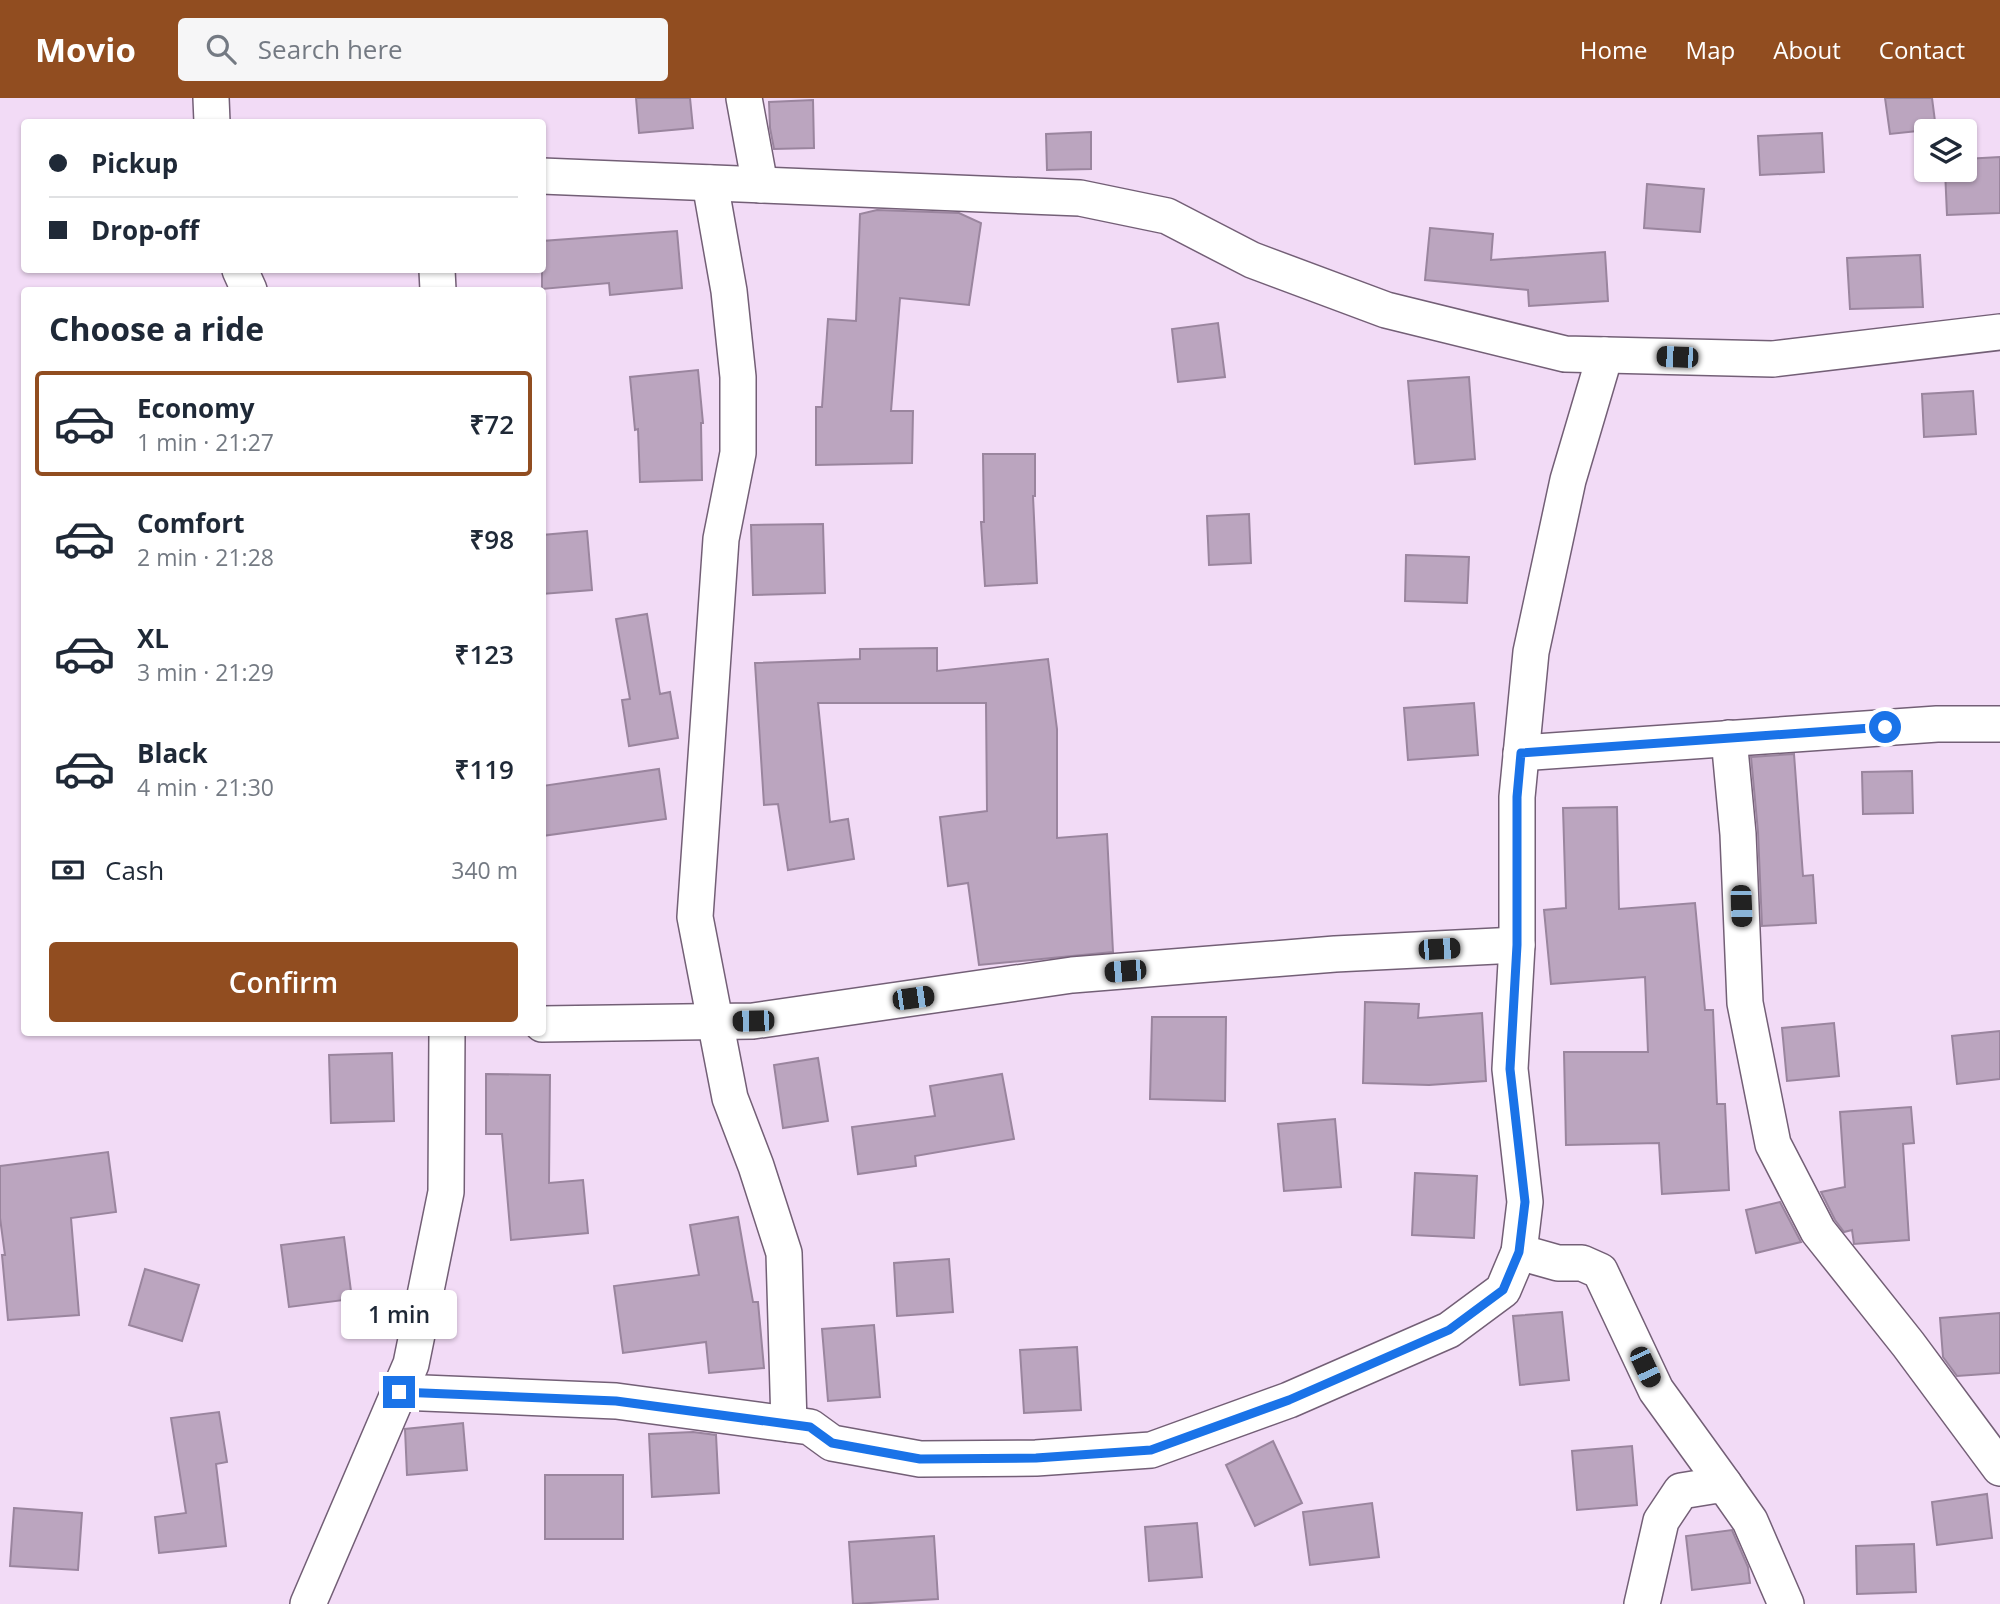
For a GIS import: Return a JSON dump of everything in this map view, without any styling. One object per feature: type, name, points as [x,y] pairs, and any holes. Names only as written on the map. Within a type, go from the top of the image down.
[{"type":"street","points":[[211,98],[212,119]]},
{"type":"street","points":[[744,98],[760,186]]},
{"type":"street","points":[[546,176],[1080,198],[1167,216],[1252,260],[1386,310],[1565,354],[1773,359],[2000,332]]},
{"type":"street","points":[[710,183],[729,291],[738,377],[738,453],[721,539],[695,916],[730,1098],[756,1166],[784,1254],[789,1424]]},
{"type":"street","points":[[399,1392],[616,1401],[810,1427],[832,1443],[920,1459],[1036,1458],[1151,1450],[1289,1400],[1449,1330],[1503,1290],[1519,1252],[1525,1202],[1510,1069],[1517,945],[1517,797],[1531,652],[1568,480],[1605,355]]},
{"type":"street","points":[[1521,753],[1937,724],[2000,724]]},
{"type":"street","points":[[1729,738],[1738,834],[1745,1003],[1773,1144],[1818,1231],[1908,1343],[2000,1468]]},
{"type":"street","points":[[546,1024],[753,1021],[1072,975],[1335,954],[1517,945]]},
{"type":"street","points":[[309,1604],[411,1364],[446,1192],[447,1036]]},
{"type":"street","points":[[1519,1252],[1558,1263],[1582,1263],[1600,1271],[1656,1391],[1750,1521],[1786,1604]]},
{"type":"street","points":[[1642,1604],[1661,1521],[1681,1491],[1724,1484]]},
{"type":"building","points":[[636,98],[690,98],[693,128],[639,133]]},
{"type":"building","points":[[1885,98],[1932,98],[1935,119],[1914,119],[1914,131],[1890,134]]},
{"type":"building","points":[[813,100],[814,148],[774,149],[769,102]]},
{"type":"building","points":[[1091,132],[1091,169],[1047,170],[1046,134]]},
{"type":"building","points":[[1822,133],[1824,172],[1760,175],[1758,136]]},
{"type":"building","points":[[2000,157],[2000,213],[1947,215],[1946,182],[1977,182],[1977,158]]},
{"type":"building","points":[[1647,184],[1704,189],[1700,232],[1644,228]]},
{"type":"building","points":[[877,210],[959,213],[981,223],[969,305],[900,298],[891,411],[913,411],[912,463],[816,465],[816,407],[822,407],[828,319],[856,321],[860,214]]},
{"type":"building","points":[[1430,228],[1493,234],[1491,260],[1605,252],[1608,301],[1529,306],[1528,290],[1425,280]]},
{"type":"building","points":[[677,231],[682,288],[610,295],[609,283],[546,289],[542,287],[542,273],[546,273],[546,241]]},
{"type":"building","points":[[1920,255],[1923,307],[1850,309],[1847,258]]},
{"type":"building","points":[[1218,323],[1225,377],[1178,382],[1172,329]]},
{"type":"building","points":[[698,370],[703,423],[702,480],[640,482],[638,429],[635,430],[630,377]]},
{"type":"building","points":[[1469,377],[1475,459],[1415,464],[1408,381]]},
{"type":"building","points":[[1973,391],[1976,434],[1924,437],[1922,394]]},
{"type":"building","points":[[983,454],[1035,454],[1033,496],[1037,583],[985,586],[981,522],[984,522]]},
{"type":"building","points":[[1249,514],[1251,563],[1209,565],[1207,516]]},
{"type":"building","points":[[823,524],[825,593],[753,595],[751,525]]},
{"type":"building","points":[[587,531],[592,590],[546,594],[546,535]]},
{"type":"building","points":[[1406,555],[1469,557],[1467,603],[1405,601]]},
{"type":"building","points":[[647,614],[660,694],[670,692],[678,738],[629,746],[622,700],[630,699],[616,619]]},
{"type":"building","points":[[937,648],[937,671],[1048,659],[1057,729],[1057,838],[1107,834],[1113,952],[979,965],[968,883],[948,886],[940,817],[987,811],[986,703],[818,703],[830,822],[848,819],[854,859],[788,870],[778,804],[764,805],[755,663],[860,659],[860,649]]},
{"type":"building","points":[[1474,703],[1478,755],[1408,760],[1404,708]]},
{"type":"building","points":[[1794,754],[1803,876],[1813,875],[1816,923],[1762,926],[1758,832],[1751,757]]},
{"type":"building","points":[[659,769],[666,819],[546,835],[546,785]]},
{"type":"building","points":[[1912,771],[1913,813],[1863,814],[1862,772]]},
{"type":"building","points":[[1617,807],[1619,909],[1695,903],[1705,1010],[1713,1010],[1717,1104],[1725,1104],[1729,1190],[1662,1194],[1659,1143],[1566,1145],[1564,1052],[1648,1052],[1645,977],[1551,984],[1544,910],[1566,908],[1563,808]]},
{"type":"building","points":[[1365,1002],[1419,1004],[1418,1018],[1482,1013],[1486,1081],[1429,1085],[1363,1083]]},
{"type":"building","points":[[1152,1017],[1226,1017],[1225,1101],[1150,1099]]},
{"type":"building","points":[[1834,1023],[1839,1076],[1787,1081],[1782,1028]]},
{"type":"building","points":[[2000,1031],[2000,1079],[1957,1084],[1952,1036]]},
{"type":"building","points":[[392,1053],[394,1121],[331,1123],[329,1055]]},
{"type":"building","points":[[818,1058],[828,1121],[783,1128],[774,1065]]},
{"type":"building","points":[[486,1074],[550,1075],[549,1183],[583,1180],[588,1233],[511,1240],[502,1134],[486,1134]]},
{"type":"building","points":[[1002,1074],[1014,1139],[915,1156],[916,1166],[858,1174],[852,1127],[935,1116],[930,1086]]},
{"type":"building","points":[[1911,1107],[1914,1143],[1903,1144],[1909,1240],[1854,1244],[1852,1230],[1844,1232],[1821,1192],[1845,1187],[1840,1112]]},
{"type":"building","points":[[1335,1119],[1341,1187],[1284,1191],[1278,1124]]},
{"type":"building","points":[[108,1152],[116,1212],[71,1218],[79,1315],[8,1320],[0,1218],[0,1166]]},
{"type":"building","points":[[1415,1173],[1477,1176],[1474,1238],[1412,1235]]},
{"type":"building","points":[[1780,1202],[1801,1242],[1756,1253],[1746,1210]]},
{"type":"building","points":[[738,1217],[753,1302],[758,1302],[764,1368],[709,1373],[706,1342],[623,1353],[614,1286],[699,1275],[690,1225]]},
{"type":"building","points":[[344,1237],[352,1299],[289,1307],[281,1245]]},
{"type":"building","points":[[949,1259],[953,1312],[897,1316],[894,1263]]},
{"type":"building","points":[[145,1269],[199,1285],[182,1341],[129,1325]]},
{"type":"building","points":[[1562,1312],[1569,1380],[1520,1385],[1513,1316]]},
{"type":"building","points":[[2000,1313],[2000,1373],[1957,1376],[1943,1357],[1940,1318]]},
{"type":"building","points":[[874,1325],[880,1397],[828,1401],[822,1329]]},
{"type":"building","points":[[1077,1347],[1081,1410],[1024,1413],[1020,1350]]},
{"type":"building","points":[[219,1412],[227,1462],[216,1464],[226,1546],[159,1553],[155,1517],[186,1513],[171,1418]]},
{"type":"building","points":[[463,1423],[467,1470],[407,1475],[405,1429]]},
{"type":"building","points":[[693,1432],[716,1435],[719,1493],[652,1497],[649,1434]]},
{"type":"building","points":[[1273,1441],[1302,1503],[1255,1526],[1226,1465]]},
{"type":"building","points":[[1632,1446],[1637,1505],[1577,1510],[1572,1451]]},
{"type":"building","points":[[545,1475],[623,1475],[623,1539],[545,1539]]},
{"type":"building","points":[[1987,1494],[1992,1538],[1937,1545],[1932,1502]]},
{"type":"building","points":[[1372,1503],[1379,1557],[1310,1565],[1303,1512]]},
{"type":"building","points":[[14,1508],[82,1513],[78,1570],[10,1566]]},
{"type":"building","points":[[1197,1523],[1202,1577],[1149,1581],[1145,1527]]},
{"type":"building","points":[[1732,1530],[1748,1567],[1750,1583],[1692,1590],[1686,1536]]},
{"type":"building","points":[[934,1536],[938,1599],[853,1604],[849,1542]]},
{"type":"building","points":[[1914,1544],[1916,1592],[1857,1594],[1856,1546]]},
{"type":"route","points":[[399,1392],[616,1401],[810,1427],[832,1443],[920,1459],[1036,1458],[1151,1450],[1289,1400],[1449,1330],[1503,1290],[1519,1252],[1525,1202],[1510,1069],[1517,945],[1517,797],[1521,753],[1885,727]]}]
